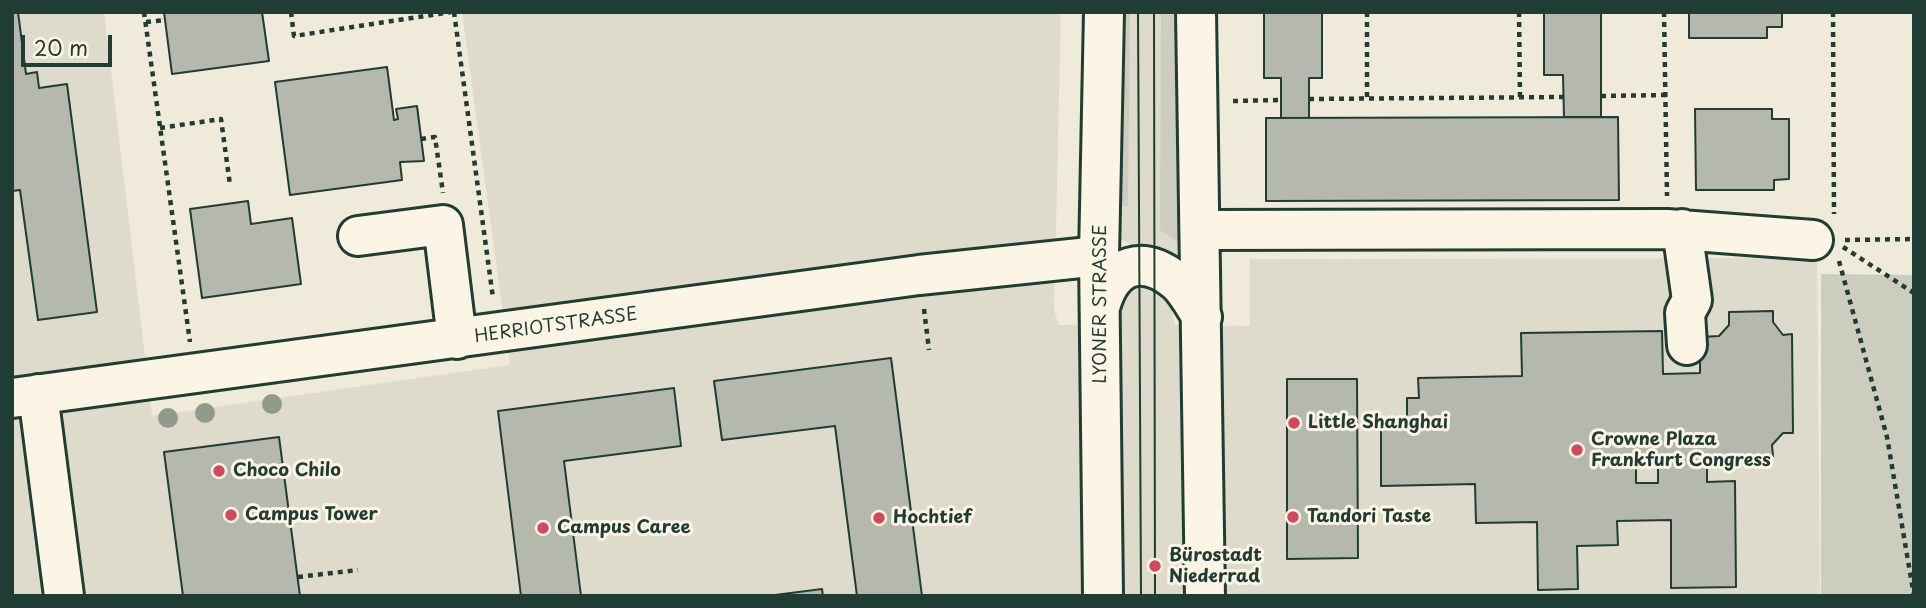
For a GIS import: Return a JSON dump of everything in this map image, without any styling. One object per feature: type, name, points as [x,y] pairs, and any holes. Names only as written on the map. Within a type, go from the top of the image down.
[{"type":"main road","name":"LYONER STRASSE","points":[[1103,596],[1099,256],[1104,12]]},
{"type":"main road","points":[[1196,12],[1205,596]]},
{"type":"main road","points":[[358,236],[443,225],[457,339]]},
{"type":"main road","points":[[1201,230],[1675,229],[1823,240]]},
{"type":"main road","points":[[1675,229],[1692,300],[1685,313],[1687,345]]},
{"type":"main road","name":"HERRIOTSTRASSE","points":[[25,396],[919,275],[1099,256]]},
{"type":"main road","points":[[1101,304],[1106,286],[1118,272],[1128,266],[1137,266],[1154,269],[1177,282],[1202,317]]},
{"type":"main road","points":[[25,396],[64,596]]},
{"type":"path","points":[[144,12],[194,374]]},
{"type":"path","points":[[291,12],[294,36],[453,12],[498,334]]},
{"type":"path","points":[[1367,12],[1367,99]]},
{"type":"path","points":[[1519,12],[1520,97]]},
{"type":"path","points":[[1664,12],[1665,95],[1675,229]]},
{"type":"path","points":[[1833,12],[1823,240],[1887,437],[1914,596]]},
{"type":"path","points":[[146,22],[165,20]]},
{"type":"path","points":[[1601,96],[1665,95]]},
{"type":"path","points":[[1309,99],[1564,97]]},
{"type":"path","points":[[1233,101],[1281,100]]},
{"type":"path","points":[[160,128],[221,120],[230,185]]},
{"type":"path","points":[[421,138],[435,137],[445,209],[443,225]]},
{"type":"path","points":[[1823,240],[1914,239]]},
{"type":"path","points":[[1823,240],[1914,293]]},
{"type":"path","points":[[923,305],[929,350]]},
{"type":"path","points":[[298,578],[358,570]]},
{"type":"shaded area","points":[[12,12],[104,12],[152,416],[510,365],[462,12],[1061,12],[1054,310],[1059,325],[1114,325],[1115,300],[1131,279],[1161,291],[1171,308],[1175,325],[1250,326],[1250,259],[1817,258],[1820,596],[12,596]]},
{"type":"shaded area","points":[[1116,12],[1180,12],[1187,280],[1161,260],[1114,236]]},
{"type":"shaded area","points":[[1116,12],[1130,12],[1128,206],[1114,205]]},
{"type":"shaded area","points":[[1161,12],[1180,12],[1187,249],[1160,230]]},
{"type":"shaded area","points":[[1821,274],[1914,275],[1914,596],[1821,596]]},
{"type":"building","points":[[12,12],[18,12],[26,74],[37,72],[39,88],[67,84],[97,312],[38,320],[20,190],[12,191]]},
{"type":"building","points":[[164,12],[262,12],[269,61],[172,74]]},
{"type":"building","points":[[1264,12],[1322,12],[1322,78],[1309,78],[1309,118],[1281,118],[1281,78],[1264,78]]},
{"type":"building","points":[[1544,12],[1601,12],[1601,117],[1564,117],[1563,75],[1544,75]]},
{"type":"building","points":[[1689,12],[1782,12],[1782,27],[1767,27],[1767,38],[1689,38]]},
{"type":"building","points":[[387,67],[394,120],[398,119],[396,109],[417,106],[424,161],[400,162],[402,180],[290,195],[275,82]]},
{"type":"building","points":[[1695,109],[1772,109],[1772,119],[1789,119],[1789,179],[1774,180],[1774,190],[1696,190]]},
{"type":"building","points":[[1618,117],[1619,200],[1266,201],[1266,118]]},
{"type":"building","points":[[248,201],[251,224],[292,218],[301,284],[202,298],[190,209]]},
{"type":"building","name":"Crowne Plaza Frankfurt Congress","points":[[1773,311],[1773,322],[1783,335],[1792,334],[1793,433],[1783,433],[1772,445],[1773,456],[1707,457],[1707,482],[1735,481],[1736,587],[1671,588],[1671,520],[1617,521],[1618,545],[1577,546],[1578,589],[1538,590],[1537,522],[1476,523],[1475,484],[1381,486],[1381,429],[1407,428],[1407,398],[1419,398],[1418,378],[1522,376],[1521,333],[1662,331],[1663,374],[1700,373],[1700,337],[1719,336],[1729,325],[1729,312]],"holes":[[[1636,459],[1658,459],[1658,483],[1636,483]]]},
{"type":"building","name":"Hochtief","points":[[891,358],[922,596],[857,596],[835,426],[722,440],[714,381]]},
{"type":"building","points":[[1287,379],[1357,379],[1358,558],[1287,559]]},
{"type":"building","name":"Campus Caree","points":[[674,388],[681,446],[564,461],[581,596],[521,596],[498,411]]},
{"type":"building","name":"Campus Tower","points":[[279,437],[300,596],[183,596],[164,452]]},
{"type":"building","points":[[822,589],[823,596],[767,596]]},
{"type":"tram line","points":[[1138,12],[1141,596]]},
{"type":"tram line","points":[[1154,12],[1155,596]]},
{"type":"place","name":"Little Shanghai","points":[[1294,423]]},
{"type":"place","name":"Crowne Plaza Frankfurt Congress","points":[[1577,450]]},
{"type":"place","name":"Choco Chilo","points":[[219,471]]},
{"type":"place","name":"Campus Tower","points":[[231,515]]},
{"type":"place","name":"Tandori Taste","points":[[1293,517]]},
{"type":"place","name":"Hochtief","points":[[879,518]]},
{"type":"place","name":"Campus Caree","points":[[543,528]]},
{"type":"place","name":"Bürostadt Niederrad","points":[[1155,566]]}]
